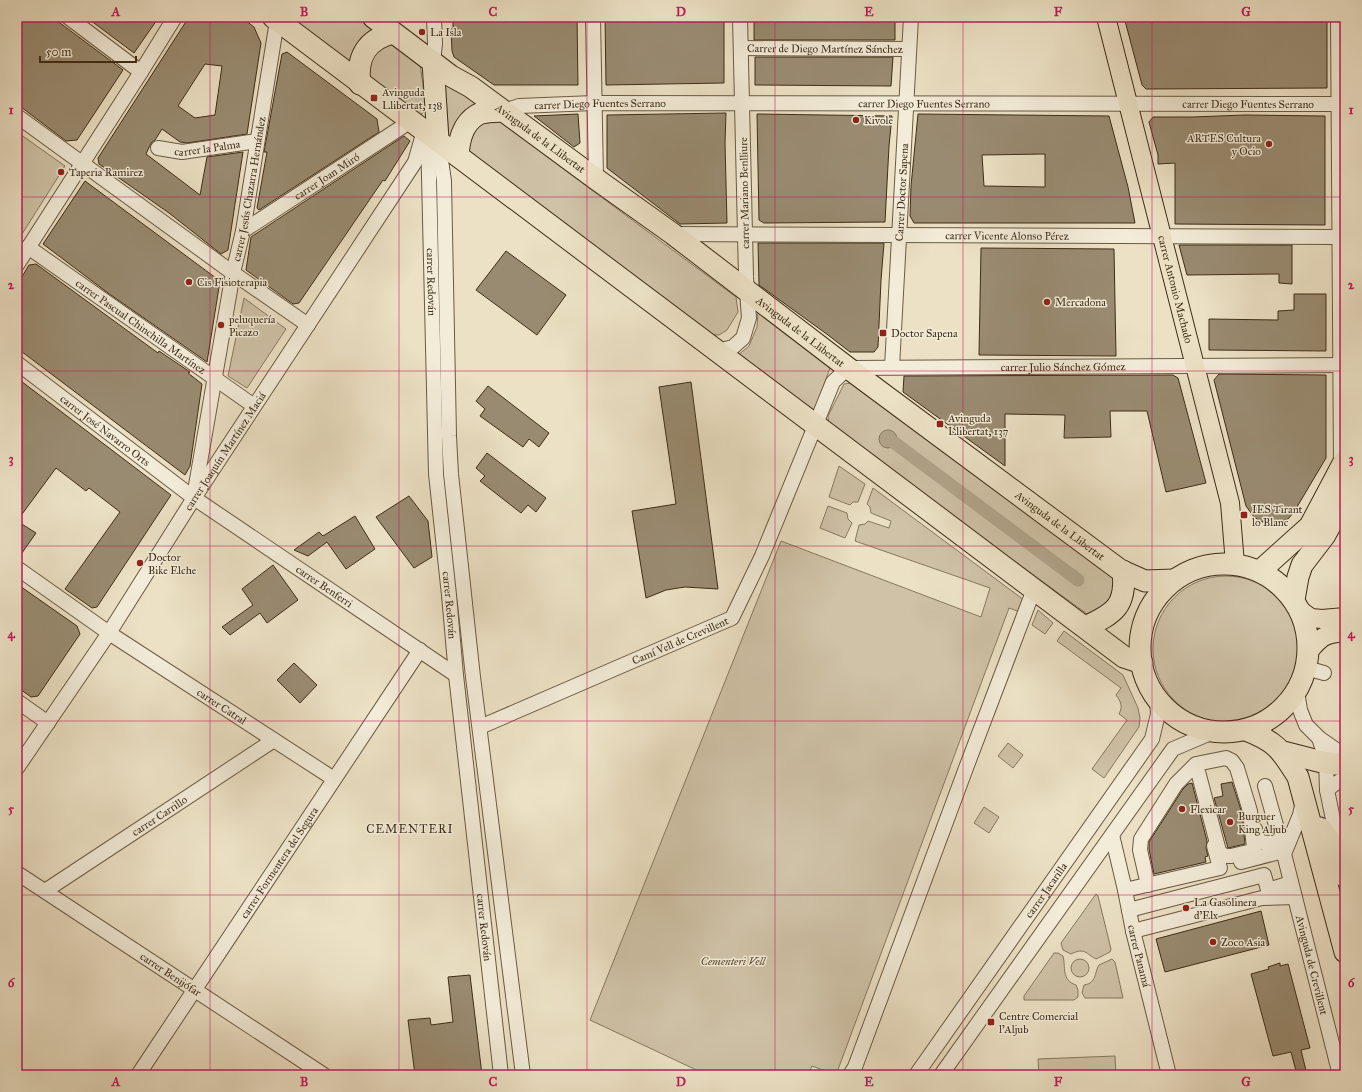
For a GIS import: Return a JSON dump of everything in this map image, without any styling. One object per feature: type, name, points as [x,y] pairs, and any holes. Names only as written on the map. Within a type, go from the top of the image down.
[{"type":"highway","name":"Avinguda de la Llibertat","points":[[373,17],[451,76],[470,87],[673,234],[848,368],[1123,571],[1145,581],[1174,580]]},
{"type":"highway","points":[[275,19],[1124,657],[1142,664]]},
{"type":"highway","points":[[360,84],[359,65],[367,48],[379,38],[393,33]]},
{"type":"highway","points":[[425,131],[432,62]]},
{"type":"highway","points":[[458,156],[460,139],[466,125],[477,115],[503,111]]},
{"type":"highway","points":[[1297,605],[1298,577],[1302,565],[1325,535],[1338,492],[1343,464]]},
{"type":"highway","points":[[1260,571],[1310,526],[1338,492]]},
{"type":"highway","points":[[1213,564],[1234,564],[1260,571],[1278,582],[1297,605],[1307,630],[1313,664],[1297,692],[1287,705],[1278,714],[1262,724],[1246,730],[1231,733],[1214,732],[1188,725],[1172,714],[1157,699],[1147,682],[1142,664],[1140,646],[1142,629],[1150,609],[1160,594],[1174,580],[1190,571],[1213,564]]},
{"type":"highway","points":[[1085,627],[1114,612],[1121,602],[1124,582],[1123,571]]},
{"type":"highway","points":[[1246,730],[1270,741],[1283,752],[1298,777],[1345,952]]},
{"type":"highway","points":[[1283,752],[1339,761]]},
{"type":"highway","points":[[1306,803],[1329,839],[1345,876]]},
{"type":"main road","name":"carrer Antonio Machado","points":[[1106,17],[1230,503],[1234,564]]},
{"type":"main road","points":[[1297,605],[1311,618],[1322,619],[1345,617]]},
{"type":"main road","points":[[1313,664],[1318,640],[1329,633],[1345,632]]},
{"type":"street","points":[[68,17],[141,72]]},
{"type":"street","points":[[17,265],[175,17]]},
{"type":"street","points":[[432,62],[435,44],[434,17]]},
{"type":"street","points":[[593,17],[596,179]]},
{"type":"street","name":"carrer Mariano Benlliure","points":[[717,351],[733,347],[743,338],[749,318],[746,291],[740,17]]},
{"type":"street","name":"Carrer Doctor Sapena","points":[[892,367],[911,17]]},
{"type":"street","points":[[1338,17],[1342,104],[1340,237],[1343,365],[1343,464]]},
{"type":"street","name":"carrer Jesús Chazarra Hernández","points":[[194,498],[258,141],[275,19]]},
{"type":"street","name":"Carrer de Diego Martínez Sánchez","points":[[741,48],[909,49]]},
{"type":"street","name":"carrer Diego Fuentes Serrano","points":[[503,111],[519,106],[594,103],[1342,104]]},
{"type":"street","points":[[17,116],[308,325]]},
{"type":"street","name":"carrer Joan Miró","points":[[242,231],[425,131]]},
{"type":"street","name":"carrer Joaquín Martínez Maciá","points":[[17,768],[109,633],[194,498],[415,162],[425,131]]},
{"type":"street","name":"carrer Redován","points":[[425,131],[436,474],[456,675],[501,1075]]},
{"type":"street","name":"carrer Redován","points":[[425,131],[444,182],[449,428],[452,474],[480,727],[523,1075]]},
{"type":"street","name":"carrer la Palma","points":[[158,148],[182,152],[258,141]]},
{"type":"street","name":"carrer Vicente Alonso Pérez","points":[[673,234],[1340,237]]},
{"type":"street","name":"carrer Pascual Chinchilla Martínez","points":[[28,247],[254,406]]},
{"type":"street","name":"carrer José Navarro Orts","points":[[17,363],[194,498]]},
{"type":"street","name":"carrer Julio Sánchez Gómez","points":[[848,368],[1343,365]]},
{"type":"street","points":[[815,425],[833,382],[848,368]]},
{"type":"street","name":"Camí Vell de Crevillent","points":[[480,727],[732,618],[762,556],[815,425]]},
{"type":"street","name":"carrer Benferri","points":[[194,498],[456,675]]},
{"type":"street","name":"carrer Catral","points":[[17,568],[109,633],[334,780]]},
{"type":"street","points":[[850,1075],[1034,589]]},
{"type":"street","name":"carrer Formentera del Segura","points":[[138,1075],[420,650]]},
{"type":"street","points":[[1297,692],[1300,710],[1306,725],[1339,761]]},
{"type":"street","name":"carrer Jacarilla","points":[[916,1075],[1152,739],[1158,714],[1157,699]]},
{"type":"street","points":[[17,701],[48,723]]},
{"type":"street","name":"carrer Jacarilla","points":[[941,1075],[1173,749],[1214,732]]},
{"type":"street","points":[[1319,738],[1339,761]]},
{"type":"street","name":"carrer Carrillo","points":[[45,891],[274,740]]},
{"type":"street","points":[[1148,885],[1140,850],[1140,839],[1176,784],[1196,764],[1226,758],[1232,761],[1237,768],[1259,842],[1260,852],[1257,858]]},
{"type":"street","points":[[1339,761],[1328,790],[1345,876]]},
{"type":"street","points":[[1196,764],[1219,851],[1224,856],[1231,856],[1254,848],[1250,811]]},
{"type":"street","points":[[1196,764],[1194,769],[1195,776],[1220,868]]},
{"type":"street","points":[[1328,790],[1333,784],[1345,778]]},
{"type":"street","name":"Avinguda de Crevillent","points":[[1265,786],[1340,1075]]},
{"type":"street","points":[[1125,890],[1220,868],[1257,858],[1282,848],[1306,803]]},
{"type":"street","points":[[1093,824],[1112,836]]},
{"type":"street","name":"carrer Panamá","points":[[1112,836],[1133,931],[1169,1075]]},
{"type":"street","points":[[1259,842],[1269,843],[1282,848]]},
{"type":"street","name":"carrer Benijófar","points":[[17,872],[324,1075]]},
{"type":"street","points":[[1129,910],[1264,875],[1268,890],[1291,883]]},
{"type":"street","points":[[1133,931],[1262,898],[1295,897]]},
{"type":"street","points":[[1155,904],[1160,924]]},
{"type":"green space","points":[[282,17],[361,17],[382,32],[353,70]]},
{"type":"green space","points":[[387,39],[420,63],[426,107],[423,113],[419,115],[367,80],[367,57]]},
{"type":"green space","points":[[445,81],[485,108],[449,141]]},
{"type":"green space","points":[[496,119],[736,297],[738,312],[727,330],[719,335],[705,334],[471,159],[465,147],[473,123]]},
{"type":"green space","points":[[17,132],[65,166],[17,242]]},
{"type":"green space","points":[[244,298],[286,329],[247,388],[228,376]]},
{"type":"green space","points":[[758,312],[830,368],[815,409],[808,410],[737,356],[749,346],[757,327]]},
{"type":"green space","points":[[855,382],[1116,578],[1121,587],[1101,615],[1087,614],[829,426],[828,416],[844,384]]},
{"type":"green space","points":[[839,466],[865,484],[858,502],[853,502],[850,505],[829,497]]},
{"type":"green space","name":"Cementeri Vell","points":[[873,488],[1024,600],[1020,612],[1009,608],[836,1075],[812,1066],[808,1075],[707,1075],[590,1020],[781,541],[981,617],[990,588],[855,541],[859,525],[865,524],[868,521],[889,528],[891,521],[871,513],[870,507],[867,504]]},
{"type":"green space","points":[[828,506],[847,513],[848,519],[852,523],[845,538],[820,528]]},
{"type":"green space","points":[[1219,576],[1233,576],[1261,584],[1278,597],[1291,614],[1294,621],[1298,635],[1298,663],[1294,677],[1287,690],[1278,701],[1261,714],[1254,717],[1233,722],[1219,722],[1191,714],[1174,701],[1169,695],[1158,677],[1153,656],[1153,642],[1161,614],[1174,597],[1180,592],[1198,581]]},
{"type":"green space","points":[[1038,610],[1053,623],[1045,634],[1032,625]]},
{"type":"green space","points":[[1064,631],[1123,675],[1138,708],[1140,718],[1139,727],[1104,778],[1092,769],[1127,720],[1119,714],[1121,704],[1116,695],[1121,688],[1057,641]]},
{"type":"green space","points":[[1008,743],[1023,755],[1013,768],[998,756]]},
{"type":"green space","points":[[984,807],[999,817],[989,833],[974,823]]},
{"type":"green space","points":[[1096,894],[1098,896],[1111,949],[1110,952],[1096,959],[1082,951],[1071,954],[1063,950],[1061,943]]},
{"type":"green space","points":[[1054,953],[1058,953],[1063,956],[1066,977],[1071,983],[1076,985],[1078,997],[1074,1000],[1024,1000],[1024,996]]},
{"type":"green space","points":[[1080,959],[1087,961],[1089,968],[1087,975],[1080,977],[1073,975],[1071,968],[1073,961]]},
{"type":"green space","points":[[1112,959],[1115,962],[1123,998],[1085,998],[1082,993],[1084,985],[1093,980],[1099,965]]},
{"type":"green space","points":[[1115,1056],[1116,1075],[1039,1075],[1038,1059]]},
{"type":"shaded area","points":[[884,430],[892,430],[897,435],[895,446],[892,448],[884,448],[879,443],[879,435]]},
{"type":"building","points":[[17,17],[52,17],[123,70],[77,140],[66,141],[17,104]]},
{"type":"building","points":[[86,17],[159,17],[134,53]]},
{"type":"building","points":[[189,17],[241,17],[254,27],[261,43],[247,134],[187,143],[180,142],[162,129],[155,140],[151,143],[146,154],[200,195],[207,157],[243,152],[228,250],[221,254],[169,213],[99,164],[98,158]],"holes":[[[205,64],[222,66],[215,115],[195,118],[178,106]]]},
{"type":"building","points":[[453,17],[577,17],[578,85],[494,85],[454,57],[452,51],[451,29],[453,29]]},
{"type":"building","points":[[605,17],[724,17],[724,83],[606,85]]},
{"type":"building","points":[[754,17],[895,17],[895,40],[754,40]]},
{"type":"building","points":[[1124,17],[1327,17],[1327,88],[1146,89],[1142,85]]},
{"type":"building","points":[[287,52],[377,119],[379,132],[259,210],[257,208],[267,152],[264,152],[282,54]]},
{"type":"building","points":[[755,57],[893,57],[891,86],[755,85]]},
{"type":"building","points":[[726,113],[725,143],[727,223],[680,224],[607,168],[607,115]]},
{"type":"building","points":[[578,114],[580,143],[574,147],[534,116]]},
{"type":"building","points":[[757,114],[892,116],[885,222],[764,223],[759,220]]},
{"type":"building","points":[[918,114],[1109,116],[1128,187],[1135,223],[914,223],[910,216],[911,186]],"holes":[[[1045,154],[1045,187],[984,186],[982,155]]]},
{"type":"building","points":[[1245,115],[1325,116],[1325,225],[1175,224],[1175,163],[1158,164],[1158,155],[1149,122],[1153,117]]},
{"type":"building","points":[[404,136],[410,141],[385,181],[383,180],[299,303],[293,304],[246,270],[251,237]]},
{"type":"building","points":[[85,181],[220,281],[207,362],[108,293],[43,244]]},
{"type":"building","points":[[758,243],[884,243],[878,347],[874,352],[850,352],[759,285]]},
{"type":"building","points":[[1179,245],[1292,245],[1292,284],[1279,283],[1279,274],[1187,275]]},
{"type":"building","name":"Mercadona","points":[[981,248],[1114,249],[1116,356],[979,355]]},
{"type":"building","points":[[506,251],[566,295],[537,335],[476,290]]},
{"type":"building","points":[[36,264],[158,353],[159,351],[190,372],[188,373],[202,384],[190,466],[185,475],[17,348],[17,285],[29,265]]},
{"type":"building","points":[[1294,294],[1326,294],[1326,351],[1209,350],[1209,319],[1278,320],[1278,311],[1294,310]]},
{"type":"building","points":[[1219,374],[1326,375],[1326,458],[1294,512],[1288,519],[1279,522],[1262,522],[1254,517],[1246,506],[1214,380]]},
{"type":"building","points":[[1173,375],[1178,378],[1206,483],[1166,492],[1147,411],[1110,411],[1111,437],[1064,438],[1065,415],[1005,414],[1005,466],[903,392],[904,376]]},
{"type":"building","points":[[17,378],[171,495],[97,607],[92,608],[65,589],[120,512],[89,488],[86,491],[56,468],[17,521]]},
{"type":"building","points":[[691,382],[718,589],[685,587],[666,590],[646,598],[632,511],[676,504],[659,387]]},
{"type":"building","points":[[488,386],[549,433],[539,447],[529,439],[523,447],[480,416],[485,409],[476,401]]},
{"type":"building","points":[[487,453],[546,498],[536,512],[528,505],[521,513],[480,481],[485,476],[476,468]]},
{"type":"building","points":[[409,496],[428,521],[432,557],[414,568],[376,517]]},
{"type":"building","points":[[355,516],[375,549],[346,569],[327,542],[308,556],[294,550],[319,532],[323,536]]},
{"type":"building","points":[[17,521],[36,533],[17,560]]},
{"type":"building","points":[[273,565],[298,600],[267,623],[260,613],[230,635],[222,627],[253,605],[242,589]]},
{"type":"building","points":[[17,584],[77,626],[80,634],[38,696],[31,697],[17,687]]},
{"type":"building","points":[[294,663],[317,685],[300,703],[277,680]]},
{"type":"building","name":"Burguer King Aljub","points":[[1232,782],[1242,813],[1245,844],[1228,848],[1214,798],[1223,796],[1221,784]]},
{"type":"building","name":"Flexicar","points":[[1192,783],[1207,841],[1206,848],[1208,856],[1205,857],[1206,862],[1154,874],[1149,842],[1183,789],[1188,784]]},
{"type":"building","name":"Zoco Asia","points":[[1261,911],[1269,945],[1165,972],[1156,939]]},
{"type":"building","points":[[1280,963],[1280,966],[1288,964],[1310,1048],[1301,1050],[1307,1075],[1297,1075],[1291,1052],[1273,1056],[1251,974],[1269,969],[1268,967]]},
{"type":"building","points":[[470,975],[482,1075],[459,1075],[459,1073],[415,1075],[408,1020],[430,1018],[431,1025],[453,1022],[448,977]]},
{"type":"waterway","points":[[892,441],[1078,580]]},
{"type":"place","name":"La Isla","points":[[422,32]]},
{"type":"place","name":"Avinguda Llibertat, 138","points":[[374,98]]},
{"type":"place","name":"Kivole","points":[[856,120]]},
{"type":"place","name":"ARTES Cultura y Ocio","points":[[1269,144]]},
{"type":"place","name":"Taperia Ramirez","points":[[61,172]]},
{"type":"place","name":"Cis Fisioterapia","points":[[189,282]]},
{"type":"place","name":"Mercadona","points":[[1047,302]]},
{"type":"place","name":"peluquería Picazo","points":[[221,325]]},
{"type":"place","name":"Doctor Sapena","points":[[883,333]]},
{"type":"place","name":"Avinguda Llibertat, 137","points":[[940,424]]},
{"type":"place","name":"IES Tirant lo Blanc","points":[[1244,515]]},
{"type":"place","name":"Doctor Bike Elche","points":[[140,563]]},
{"type":"place","name":"Flexicar","points":[[1182,809]]},
{"type":"place","name":"Burguer King Aljub","points":[[1230,822]]},
{"type":"place","name":"La Gasolinera d'Elx","points":[[1186,908]]},
{"type":"place","name":"Zoco Asia","points":[[1213,942]]},
{"type":"place","name":"Centre Comercial l'Aljub","points":[[991,1022]]},
{"type":"district","name":"CEMENTERI","points":[[410,829]]}]
